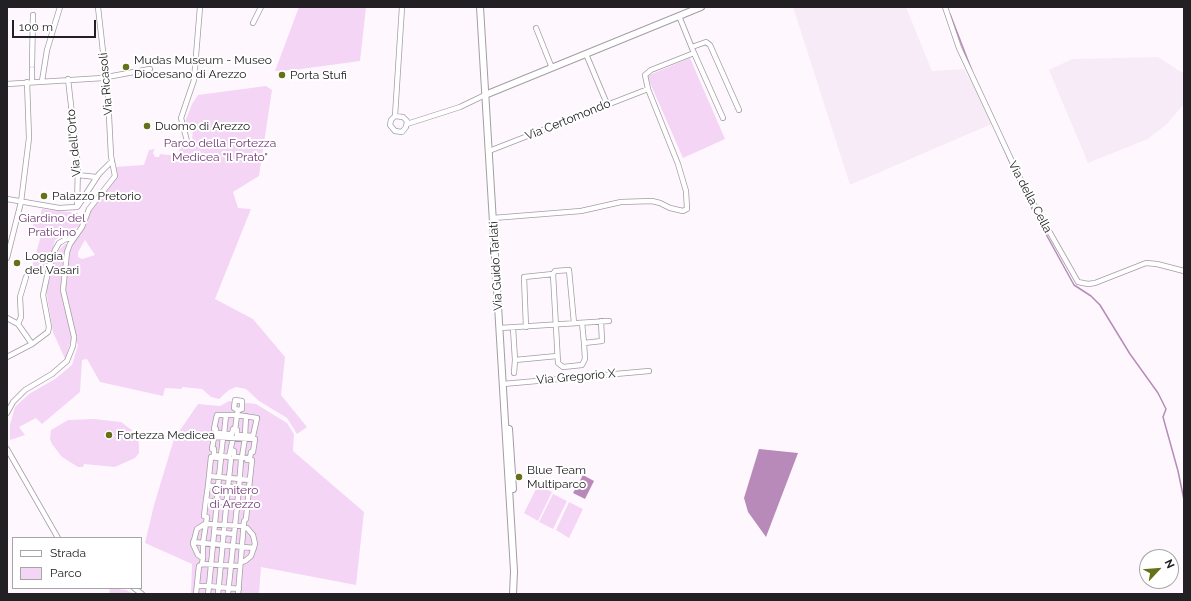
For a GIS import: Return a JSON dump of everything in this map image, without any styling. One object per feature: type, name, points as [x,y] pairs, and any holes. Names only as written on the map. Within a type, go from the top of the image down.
[{"type":"main road","name":"Via Guido Tarlati","points":[[480,7],[511,525]]},
{"type":"main road","points":[[485,95],[700,7]]},
{"type":"main road","points":[[504,410],[510,437],[513,474],[511,525],[514,570],[513,594]]},
{"type":"main road","points":[[506,436],[511,474],[513,474]]},
{"type":"street","points":[[42,82],[47,50],[60,7]]},
{"type":"street","name":"Via Ricasoli","points":[[7,413],[13,402],[25,390],[52,374],[67,361],[73,346],[73,329],[66,306],[64,290],[67,252],[82,227],[90,209],[114,180],[115,171],[112,161],[108,96],[98,7]]},
{"type":"street","points":[[187,141],[182,127],[181,118],[194,80],[200,7]]},
{"type":"street","points":[[253,23],[262,7]]},
{"type":"street","points":[[402,7],[395,116],[390,122],[391,128],[395,131],[402,132],[407,124],[460,107],[485,95]]},
{"type":"street","name":"Via della Cella","points":[[945,7],[959,48],[1024,187],[1078,282],[1088,284],[1095,283],[1146,263],[1157,264],[1184,271]]},
{"type":"street","points":[[7,258],[21,202],[29,138],[30,82],[34,15]]},
{"type":"street","points":[[679,16],[723,118]]},
{"type":"street","points":[[536,28],[552,68]]},
{"type":"street","points":[[692,47],[706,42],[710,45],[739,110]]},
{"type":"street","points":[[493,218],[581,211],[621,202],[652,201],[670,208],[683,210],[687,209],[686,191],[678,164],[648,89],[645,75],[651,70],[694,53]]},
{"type":"street","points":[[586,54],[607,104]]},
{"type":"street","points":[[7,84],[68,79],[105,78],[150,69]]},
{"type":"street","name":"Via dell'Orto","points":[[68,79],[78,175],[77,207]]},
{"type":"street","name":"Via Certomondo","points":[[489,151],[648,89]]},
{"type":"street","points":[[395,116],[403,117],[407,124]]},
{"type":"street","points":[[7,199],[59,208],[77,207],[96,177],[112,161]]},
{"type":"street","points":[[78,175],[96,177]]},
{"type":"street","points":[[7,357],[32,344],[45,335],[49,327],[43,295],[44,286],[55,250],[62,241],[76,236]]},
{"type":"street","points":[[526,327],[524,277],[553,274],[555,271],[569,270],[574,323]]},
{"type":"street","points":[[553,274],[557,356],[558,363],[563,367],[582,365],[585,359],[582,323]]},
{"type":"street","points":[[18,324],[21,316],[20,297],[26,276]]},
{"type":"street","points":[[7,318],[18,324],[32,344]]},
{"type":"street","points":[[584,342],[602,341],[601,321]]},
{"type":"street","points":[[500,328],[609,321]]},
{"type":"street","points":[[513,328],[514,373]]},
{"type":"street","points":[[514,360],[557,356]]},
{"type":"street","name":"Via Gregorio X","points":[[503,384],[649,371]]},
{"type":"street","points":[[235,429],[237,430],[237,435],[255,439],[253,452],[251,452],[250,458],[231,459],[214,454],[214,449],[212,449],[214,437],[232,434],[233,429],[235,429],[238,410]]},
{"type":"street","points":[[217,415],[237,415],[257,418],[253,436],[233,438],[216,433],[216,428],[214,429],[217,415]]},
{"type":"street","points":[[208,594],[226,415]]},
{"type":"street","points":[[228,594],[246,416]]},
{"type":"street","points":[[197,586],[228,588],[239,592],[243,527],[248,503],[252,460],[234,457],[234,451],[232,450],[233,438]]},
{"type":"street","points":[[7,449],[57,537]]},
{"type":"street","points":[[196,594],[199,566],[202,564],[203,558],[203,543],[207,517],[204,516],[211,457],[229,456],[230,450],[232,450]]},
{"type":"street","points":[[218,594],[231,459]]},
{"type":"street","points":[[208,476],[250,480]]},
{"type":"street","points":[[208,486],[249,488]]},
{"type":"street","points":[[206,500],[217,502],[248,503]]},
{"type":"street","points":[[202,564],[231,566],[241,564],[249,558],[254,548],[253,535],[243,527],[206,524],[197,529],[193,542],[196,553],[203,558]]},
{"type":"street","points":[[214,532],[234,534]]},
{"type":"street","points":[[193,542],[254,548]]},
{"type":"shaded area","points":[[793,7],[906,7],[932,71],[964,69],[994,123],[850,185]]},
{"type":"shaded area","points":[[1158,57],[1183,73],[1184,104],[1167,124],[1148,139],[1088,163],[1049,70],[1072,59]]},
{"type":"shaded area","points":[[759,449],[798,453],[766,537],[748,512],[744,498]]},
{"type":"shaded area","points":[[583,475],[594,481],[585,499],[573,493]]},
{"type":"green space","points":[[299,7],[366,7],[360,61],[294,70],[275,71]]},
{"type":"green space","points":[[690,58],[725,139],[683,158],[647,76]]},
{"type":"green space","name":"Parco della Fortezza Medicea \"Il Prato\"","points":[[266,86],[272,90],[259,176],[233,192],[238,208],[251,209],[215,299],[253,319],[285,357],[281,395],[307,427],[297,434],[287,418],[259,401],[246,389],[236,387],[229,390],[219,399],[211,397],[202,389],[182,387],[182,389],[165,388],[163,396],[100,382],[87,359],[82,360],[80,392],[42,424],[36,418],[19,427],[25,435],[10,440],[10,425],[15,407],[29,394],[55,379],[72,365],[78,345],[74,337],[63,290],[67,252],[89,209],[114,180],[114,167],[144,165],[149,150],[155,149],[153,153],[155,157],[159,157],[160,154],[178,156],[181,141],[192,141],[193,129],[186,129],[185,122],[192,104],[198,95]],"holes":[[[85,240],[95,255],[82,259],[78,257],[78,252]]]},
{"type":"green space","name":"Giardino del Praticino","points":[[42,209],[78,213],[78,218],[83,218],[79,226],[55,240],[47,269],[32,266],[41,236],[31,231],[34,222],[38,222]]},
{"type":"green space","points":[[65,244],[68,244],[62,267],[61,290],[72,337],[65,359],[53,332],[47,288],[56,256]]},
{"type":"green space","name":"Cimitero di Arezzo","points":[[229,401],[256,404],[287,423],[294,434],[293,451],[364,512],[356,585],[261,567],[259,594],[191,594],[192,564],[145,543],[154,505],[174,439],[198,404],[220,406]]},
{"type":"green space","points":[[94,419],[121,422],[133,431],[138,438],[139,446],[139,453],[135,458],[115,467],[84,464],[83,467],[78,467],[62,457],[52,444],[50,439],[51,430],[68,420]]},
{"type":"green space","points":[[538,485],[552,492],[538,521],[524,513]]},
{"type":"green space","points":[[553,494],[567,501],[553,529],[539,522]]},
{"type":"green space","points":[[569,502],[583,509],[569,538],[556,530]]},
{"type":"green space","points":[[110,589],[118,589],[126,590],[134,594],[109,594]]},
{"type":"waterway","points":[[950,14],[972,71]]},
{"type":"waterway","points":[[999,138],[1025,196],[1074,285],[1091,296],[1100,305],[1130,354],[1158,393],[1166,409],[1163,417],[1178,471],[1184,500]]},
{"type":"place","name":"Mudas Museum - Museo Diocesano di Arezzo","points":[[126,67]]},
{"type":"place","name":"Porta Stufi","points":[[282,75]]},
{"type":"place","name":"Duomo di Arezzo","points":[[147,126]]},
{"type":"place","name":"Palazzo Pretorio","points":[[44,196]]},
{"type":"place","name":"Loggia del Vasari","points":[[17,263]]},
{"type":"place","name":"Fortezza Medicea","points":[[109,435]]},
{"type":"place","name":"Blue Team Multiparco","points":[[519,477]]}]
